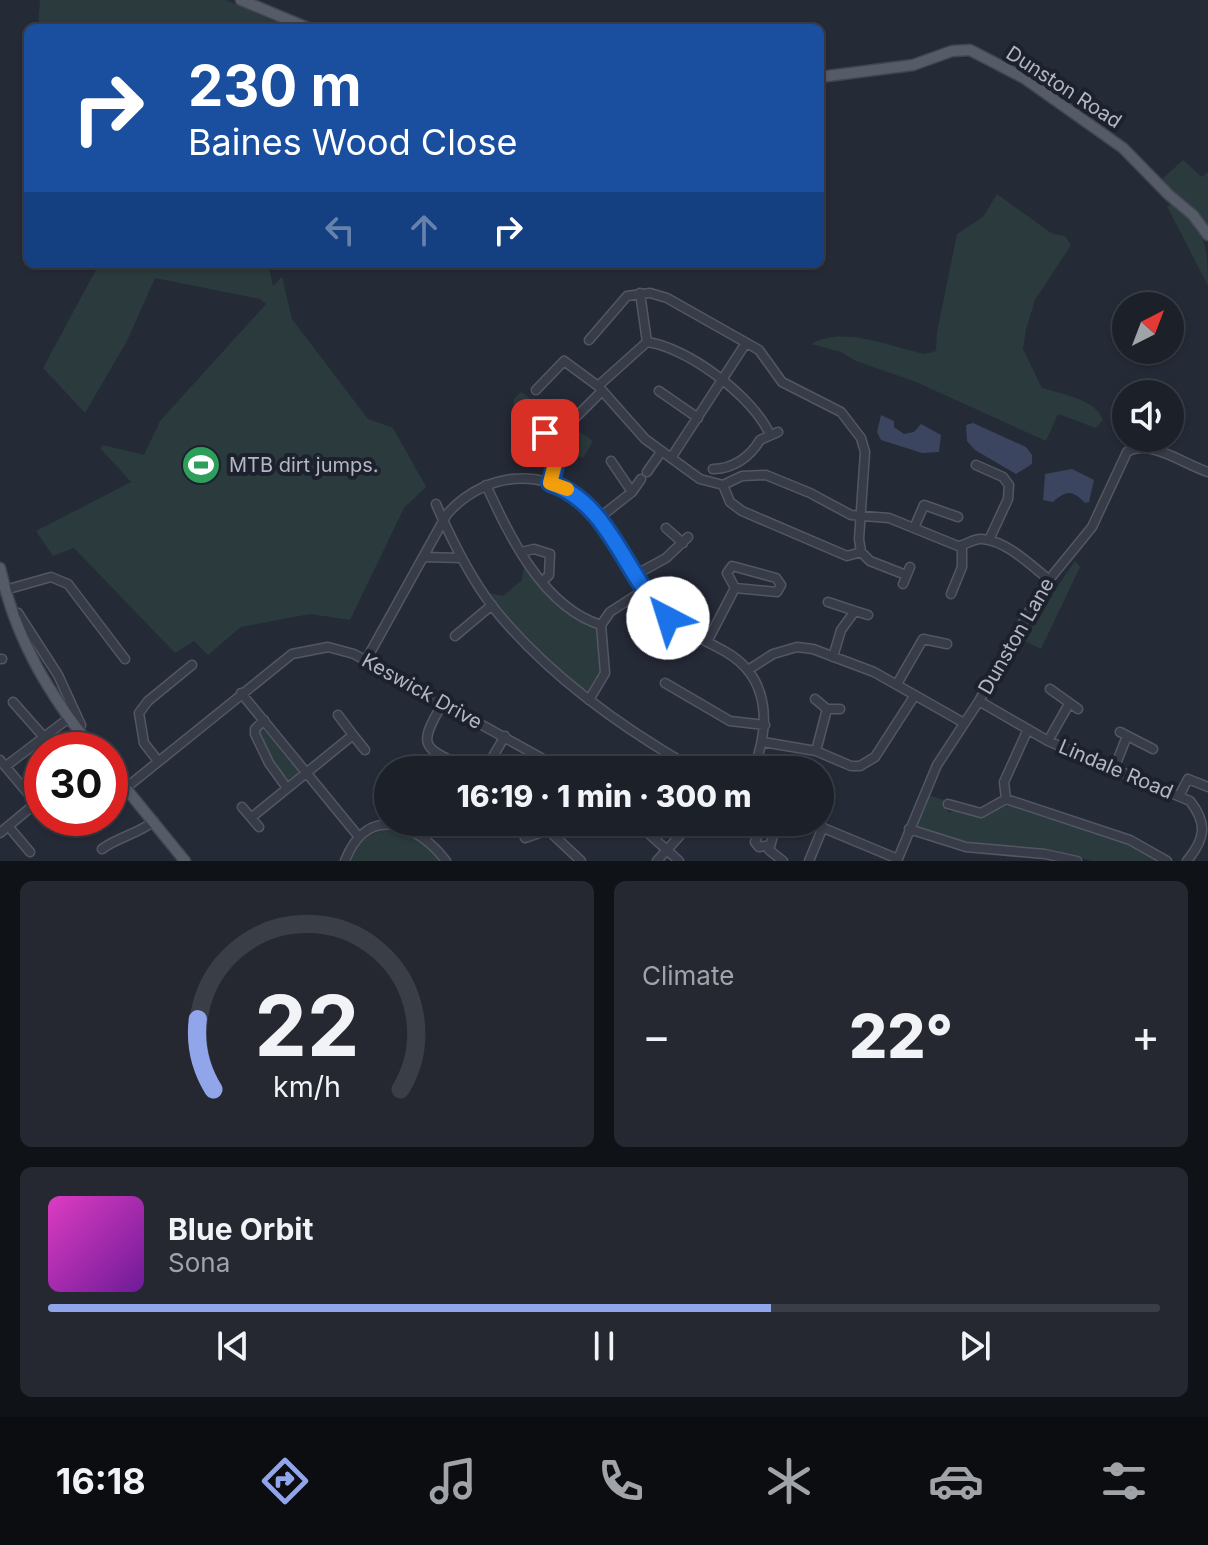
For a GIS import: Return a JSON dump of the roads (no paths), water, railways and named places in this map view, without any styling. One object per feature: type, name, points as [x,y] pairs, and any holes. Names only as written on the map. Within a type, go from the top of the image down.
[{"type":"main road","points":[[241,0],[298,24]]},
{"type":"main road","name":"Dunston Road","points":[[824,76],[913,65],[952,51],[970,50],[1024,78],[1123,148],[1193,215],[1208,235]]},
{"type":"main road","points":[[0,568],[5,590],[37,671],[80,732]]},
{"type":"main road","points":[[128,788],[185,861]]},
{"type":"street","points":[[640,293],[647,342]]},
{"type":"street","points":[[589,340],[627,296],[640,293],[667,298],[759,350],[782,382],[841,412],[856,430],[867,462],[861,552],[870,561],[906,575]]},
{"type":"street","points":[[647,342],[672,348],[723,382],[750,404],[774,434],[760,440],[754,451],[740,461],[727,468],[713,469]]},
{"type":"street","points":[[574,419],[647,342]]},
{"type":"street","points":[[671,458],[746,343]]},
{"type":"street","points":[[536,390],[564,361],[600,389],[661,452],[700,479],[723,485],[742,476],[759,473],[810,493],[839,511],[889,518],[962,547],[979,539],[989,540],[1012,551],[1048,579]]},
{"type":"street","points":[[659,391],[698,418]]},
{"type":"street","points":[[529,425],[555,442],[558,452],[550,483]]},
{"type":"street","name":"Dunston Lane","points":[[897,860],[937,765],[979,701],[1048,579],[1092,527],[1127,452],[1139,447],[1156,450],[1208,472]]},
{"type":"street","points":[[599,518],[632,492],[661,452]]},
{"type":"street","points":[[611,461],[632,492]]},
{"type":"street","points":[[979,469],[1003,477],[1010,491],[989,540]]},
{"type":"street","points":[[366,660],[443,519],[461,499],[486,485],[517,477],[533,477],[579,498],[599,518],[644,590],[668,618],[728,653],[748,670],[761,695],[765,725],[758,756]]},
{"type":"street","points":[[486,485],[521,552],[543,581],[574,613],[601,625]]},
{"type":"street","points":[[723,485],[727,497],[742,511],[847,556],[861,552]]},
{"type":"street","points":[[436,504],[462,558],[492,605],[540,656],[589,700],[674,756]]},
{"type":"street","points":[[914,528],[924,505],[958,517]]},
{"type":"street","points":[[635,575],[686,540],[666,528]]},
{"type":"street","points":[[956,590],[963,562],[962,547]]},
{"type":"street","points":[[521,552],[534,549],[550,554],[549,575],[543,581]]},
{"type":"street","points":[[424,557],[462,558]]},
{"type":"street","points":[[732,566],[776,578],[781,585],[777,592],[769,593],[735,588],[727,573],[732,566]]},
{"type":"street","points":[[5,590],[51,577],[68,584],[125,654]]},
{"type":"street","points":[[707,642],[735,588]]},
{"type":"street","points":[[589,700],[605,673],[601,625],[610,612],[644,590]]},
{"type":"street","points":[[828,602],[868,615]]},
{"type":"street","points":[[455,636],[492,605]]},
{"type":"street","points":[[833,657],[841,630],[855,611]]},
{"type":"street","points":[[18,613],[58,675],[81,725]]},
{"type":"street","points":[[912,636],[947,644]]},
{"type":"street","points":[[897,684],[923,639]]},
{"type":"street","name":"Keswick Drive","points":[[128,786],[281,661],[301,650],[328,647],[342,649],[366,660],[539,756]]},
{"type":"street","points":[[748,670],[773,654],[797,647],[833,657],[897,684],[964,723]]},
{"type":"street","points":[[158,761],[144,743],[139,713],[165,681],[192,665]]},
{"type":"street","points":[[665,683],[689,693],[730,721],[765,725]]},
{"type":"street","points":[[1048,741],[1074,706],[1050,689]]},
{"type":"street","points":[[241,693],[359,837]]},
{"type":"street","points":[[763,742],[816,751],[851,766],[870,763],[915,695]]},
{"type":"street","points":[[815,699],[827,709],[840,709]]},
{"type":"street","name":"Lindale Road","points":[[979,701],[1048,741],[1179,796],[1202,810],[1207,822],[1206,836],[1191,860]]},
{"type":"street","points":[[13,702],[39,732]]},
{"type":"street","points":[[443,703],[425,735],[430,748],[444,756]]},
{"type":"street","points":[[816,751],[827,709]]},
{"type":"street","points":[[338,715],[365,750]]},
{"type":"street","points":[[49,732],[69,718]]},
{"type":"street","points":[[264,720],[255,729],[255,734],[269,763],[287,788]]},
{"type":"street","points":[[1006,799],[1004,782],[1028,729]]},
{"type":"street","points":[[1114,769],[1124,734],[1153,749]]},
{"type":"street","points":[[252,817],[353,735]]},
{"type":"street","points":[[493,756],[505,736]]},
{"type":"street","points":[[24,749],[3,763],[24,785]]},
{"type":"street","points":[[1179,796],[1188,779],[1208,787]]},
{"type":"street","points":[[948,804],[981,813],[1006,799],[1130,840],[1167,861]]},
{"type":"street","points":[[242,807],[259,827]]},
{"type":"street","points":[[0,833],[24,813]]},
{"type":"street","points":[[102,849],[154,821]]},
{"type":"street","points":[[8,826],[30,852]]},
{"type":"street","points":[[909,829],[966,847],[1010,856],[1045,854],[1077,861]]},
{"type":"street","points":[[345,861],[359,837],[374,830]]},
{"type":"street","points":[[834,832],[897,860]]},
{"type":"street","points":[[422,836],[446,861]]},
{"type":"street","points":[[525,838],[529,836]]},
{"type":"street","points":[[558,836],[581,861]]},
{"type":"street","points":[[652,836],[679,861]]},
{"type":"street","points":[[657,861],[680,836]]},
{"type":"street","points":[[757,836],[755,842],[759,847],[770,845]]},
{"type":"street","points":[[773,836],[769,850],[783,861]]},
{"type":"street","points":[[809,861],[819,836]]},
{"type":"water","points":[[881,415],[894,421],[894,427],[904,434],[914,432],[921,424],[941,435],[939,452],[922,453],[881,440],[877,432]]},
{"type":"water","points":[[973,423],[1026,447],[1032,455],[1032,464],[1016,474],[975,450],[967,441],[966,425]]},
{"type":"water","points":[[1072,469],[1094,480],[1089,502],[1085,503],[1069,493],[1053,502],[1043,500],[1045,474]]},
{"type":"place","name":"MTB dirt jumps.","points":[[201,465]]}]
